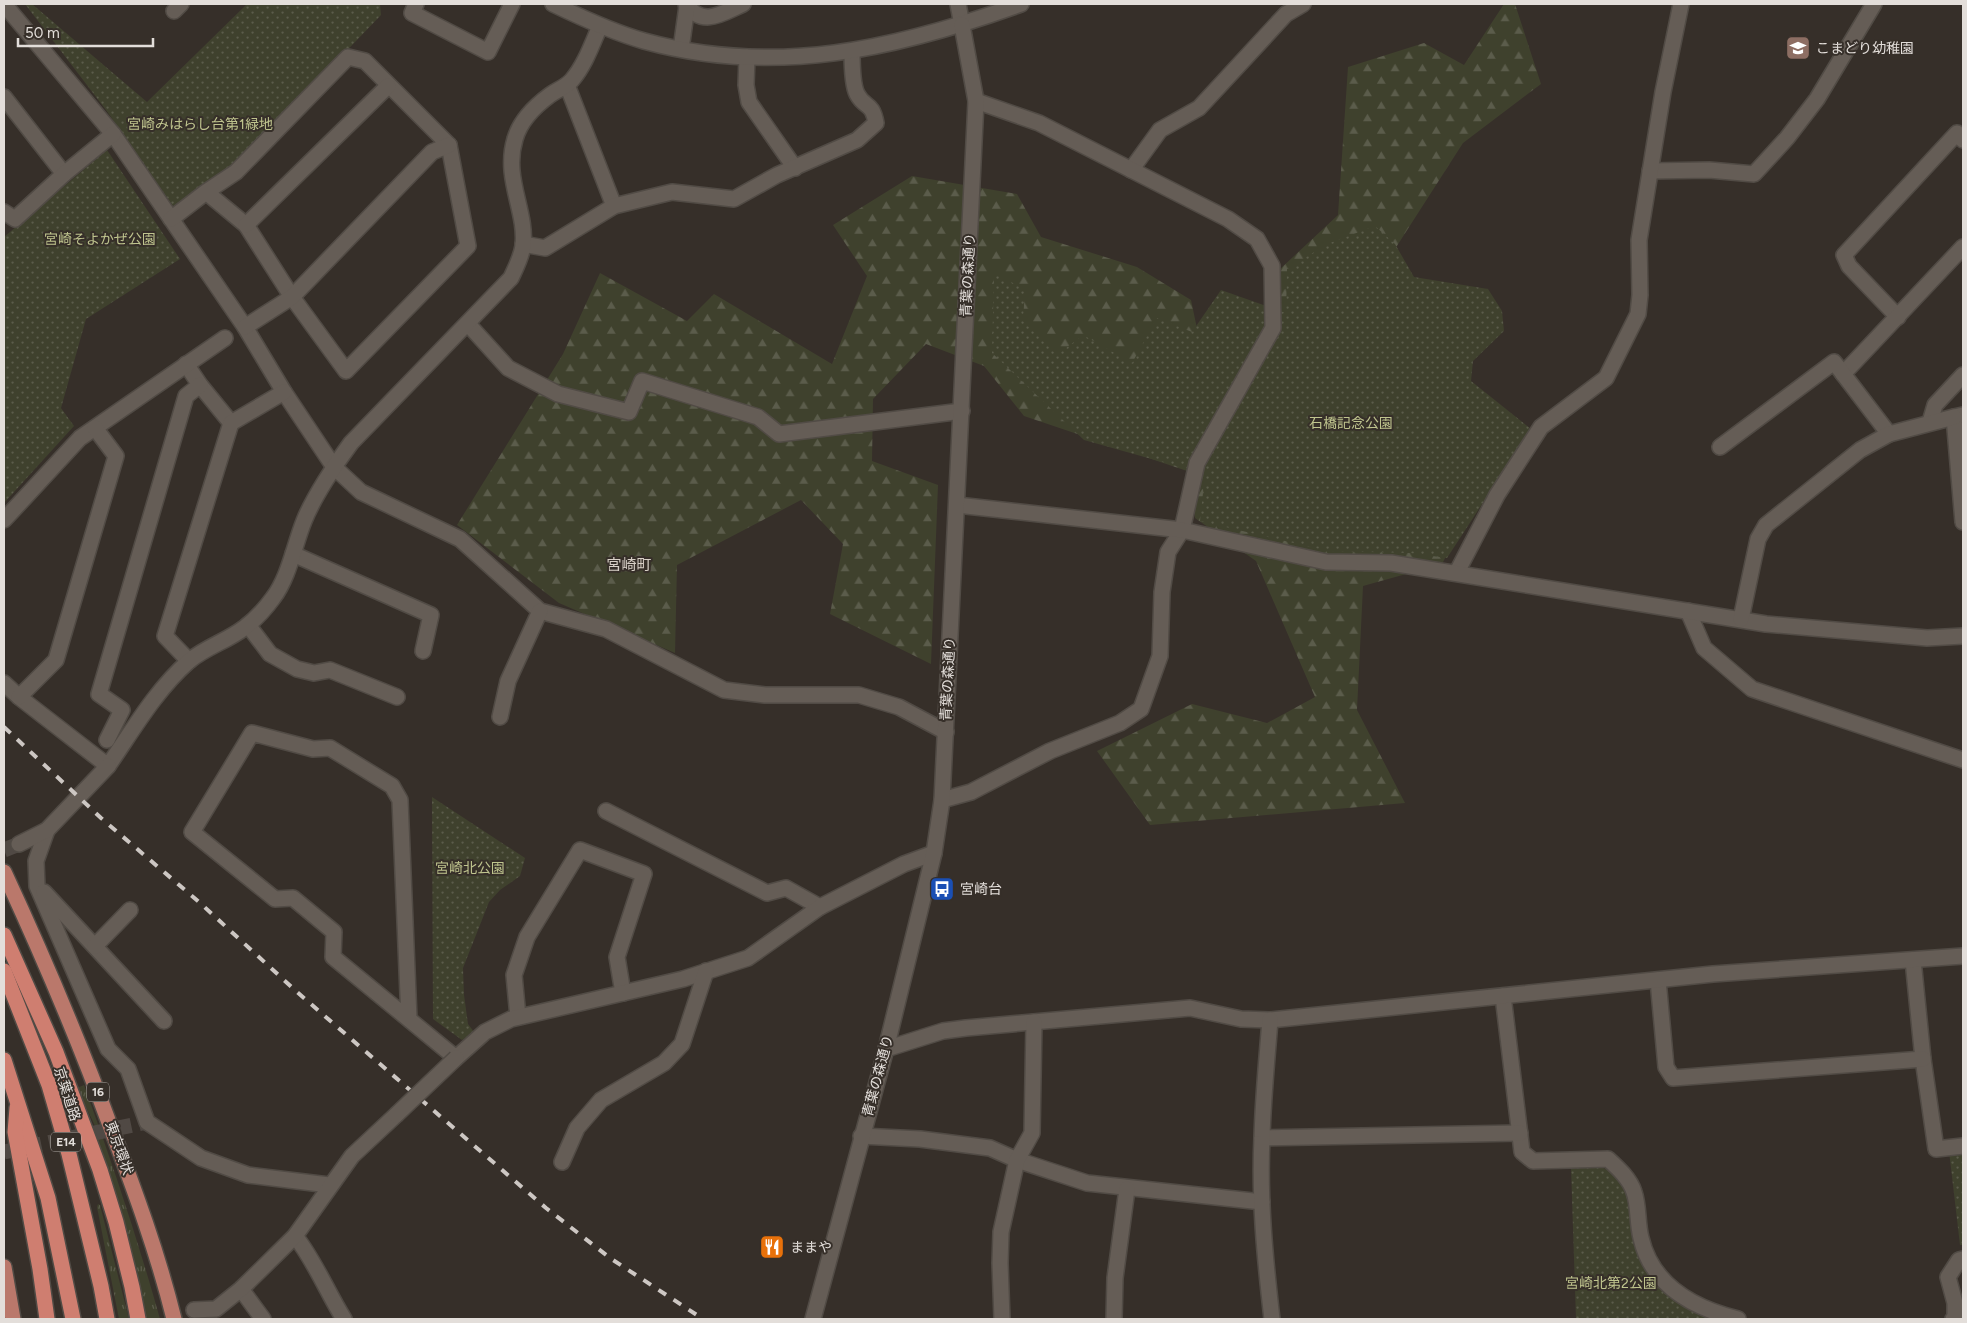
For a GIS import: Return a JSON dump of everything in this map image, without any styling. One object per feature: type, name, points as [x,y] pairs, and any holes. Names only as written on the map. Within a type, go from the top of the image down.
[{"type":"highway","name":"東京環状","points":[[4,872],[33,935],[98,1093],[137,1198],[160,1268],[174,1319]]},
{"type":"highway","points":[[4,935],[56,1052],[100,1170],[116,1222],[138,1319]]},
{"type":"highway","name":"京葉道路","points":[[4,971],[49,1084],[70,1154],[107,1319]]},
{"type":"highway","name":"E14","points":[[4,1060],[48,1198],[73,1319]]},
{"type":"highway","points":[[18,1100],[15,1132],[40,1269],[47,1319]]},
{"type":"highway","points":[[4,1267],[12,1319]]},
{"type":"street","points":[[4,4],[113,134],[245,326],[284,392],[334,467],[361,492],[460,539],[540,611],[606,629],[724,690],[765,695],[859,695],[899,707],[946,732]]},
{"type":"street","points":[[416,4],[412,13],[488,52],[512,4]]},
{"type":"street","points":[[553,4],[600,26],[642,40],[681,49],[746,57],[781,58],[852,51],[895,43],[962,25],[1021,4]]},
{"type":"street","points":[[686,5],[697,15],[708,17],[743,4]]},
{"type":"street","name":"青葉の森通り","points":[[813,1319],[886,1049],[934,852],[942,800],[976,100],[958,4]]},
{"type":"street","points":[[1131,170],[1160,130],[1199,108],[1286,14],[1303,4]]},
{"type":"street","points":[[1457,572],[1497,495],[1541,427],[1606,378],[1638,314],[1640,295],[1639,240],[1663,92],[1681,4]]},
{"type":"street","points":[[1650,171],[1709,170],[1754,174],[1787,138],[1817,99],[1874,4]]},
{"type":"street","points":[[681,49],[686,5]]},
{"type":"street","points":[[19,844],[47,830],[108,766],[160,691],[189,661],[209,646],[248,625],[275,596],[293,554],[305,519],[334,467],[351,443],[511,278],[519,262],[523,244],[511,170],[515,138],[524,119],[536,106],[567,85],[580,70],[600,26]]},
{"type":"street","points":[[523,244],[545,248],[614,206],[672,192],[734,199],[777,175],[857,140],[876,123],[874,110],[857,95],[853,74],[852,51]]},
{"type":"street","points":[[171,219],[206,192],[236,172],[348,57],[365,60],[388,86],[449,145],[468,246],[346,371],[292,297],[246,225],[206,192]]},
{"type":"street","points":[[746,57],[746,85],[749,102],[795,168]]},
{"type":"street","points":[[567,85],[614,206]]},
{"type":"street","points":[[246,225],[388,86]]},
{"type":"street","points":[[4,97],[64,174]]},
{"type":"street","points":[[942,800],[971,792],[1050,751],[1120,723],[1141,709],[1160,656],[1162,592],[1168,552],[1182,530],[1197,463],[1273,328],[1272,266],[1256,238],[1228,219],[1039,123],[976,100]]},
{"type":"street","points":[[1898,317],[1849,266],[1844,255],[1957,133],[1963,140]]},
{"type":"street","points":[[4,212],[15,219],[64,174],[113,134]]},
{"type":"street","points":[[245,326],[292,297],[432,152],[449,145]]},
{"type":"street","points":[[1843,374],[1963,247]]},
{"type":"street","points":[[468,324],[508,368],[558,394],[629,412],[642,381],[758,417],[779,434],[962,411]]},
{"type":"street","points":[[4,520],[80,438],[225,338]]},
{"type":"street","points":[[1720,447],[1834,362],[1889,434]]},
{"type":"street","points":[[186,364],[200,386],[231,423]]},
{"type":"street","points":[[1930,422],[1935,404],[1963,375]]},
{"type":"street","points":[[107,740],[122,710],[98,694],[186,396],[200,386]]},
{"type":"street","points":[[189,661],[165,636],[231,423],[284,392]]},
{"type":"street","points":[[1741,619],[1758,539],[1766,525],[1860,450],[1889,434],[1959,416],[1963,522]]},
{"type":"street","points":[[20,697],[56,660],[116,456],[95,428]]},
{"type":"street","points":[[957,506],[1182,530],[1326,562],[1391,563],[1457,572],[1766,624],[1927,638],[1963,636]]},
{"type":"street","points":[[293,554],[431,615],[423,651]]},
{"type":"street","points":[[500,717],[508,681],[540,611]]},
{"type":"street","points":[[1688,611],[1704,648],[1752,689],[1963,760]]},
{"type":"street","points":[[248,625],[270,654],[297,669],[314,673],[330,670],[397,697]]},
{"type":"street","points":[[4,683],[108,766]]},
{"type":"street","points":[[409,1019],[400,800],[392,786],[330,748],[314,749],[252,733],[192,832],[275,899],[292,898],[334,932],[334,957],[456,1058]]},
{"type":"street","points":[[606,811],[767,893],[786,888],[820,907]]},
{"type":"street","points":[[47,830],[36,861],[38,886],[108,1049],[128,1069],[146,1122],[200,1158],[248,1175],[330,1185]]},
{"type":"street","points":[[518,1017],[514,975],[527,937],[580,850],[644,874],[617,957],[623,993]]},
{"type":"street","points":[[194,1310],[216,1309],[241,1290],[295,1236],[352,1156],[485,1032],[518,1017],[683,979],[748,958],[820,907],[904,864],[934,852]]},
{"type":"street","points":[[38,886],[164,1021]]},
{"type":"street","points":[[95,946],[130,910]]},
{"type":"street","points":[[886,1049],[943,1031],[1190,1008],[1241,1019],[1270,1020],[1658,980],[1963,956]]},
{"type":"street","points":[[1914,960],[1923,1060],[1936,1149],[1963,1146]]},
{"type":"street","points":[[562,1162],[576,1128],[601,1100],[664,1063],[682,1044],[706,971]]},
{"type":"street","points":[[1658,980],[1666,1067],[1673,1078],[1923,1060]]},
{"type":"street","points":[[1504,996],[1522,1152],[1533,1161],[1608,1158],[1624,1175],[1634,1192],[1641,1239],[1652,1268],[1674,1292],[1714,1313],[1738,1319]]},
{"type":"street","points":[[1270,1020],[1262,1138],[1262,1202],[1264,1254],[1272,1319]]},
{"type":"street","points":[[1002,1319],[1001,1232],[1017,1160],[1032,1133],[1034,1022]]},
{"type":"street","points":[[1262,1138],[1520,1133]]},
{"type":"street","points":[[861,1136],[990,1148],[1017,1160],[1087,1184],[1262,1202]]},
{"type":"street","points":[[1114,1319],[1115,1278],[1128,1189]]},
{"type":"street","points":[[295,1236],[306,1250],[344,1319]]},
{"type":"street","points":[[1953,1319],[1955,1318],[1955,1303],[1948,1277],[1958,1260],[1963,1259]]},
{"type":"street","points":[[241,1290],[263,1319]]},
{"type":"green space","name":"宮崎みはらし台第1緑地","points":[[25,4],[32,4],[147,102],[247,4],[380,4],[381,15],[238,164],[173,206],[106,110]]},
{"type":"green space","points":[[1504,4],[1515,4],[1541,84],[1463,143],[1377,277],[1455,366],[1507,439],[1442,564],[1363,586],[1357,710],[1405,803],[1150,825],[1097,751],[1192,704],[1267,723],[1315,697],[1256,561],[1195,518],[1190,472],[1024,416],[984,366],[926,344],[873,399],[872,461],[938,485],[931,664],[830,614],[843,544],[801,500],[677,565],[675,653],[559,603],[457,525],[563,354],[600,273],[687,321],[714,294],[832,364],[867,276],[833,225],[912,176],[1017,194],[1041,237],[1137,267],[1191,300],[1212,400],[1278,335],[1279,270],[1338,215],[1348,67],[1424,43],[1464,65]]},
{"type":"green space","name":"宮崎そよかぜ公園","points":[[107,150],[180,259],[86,319],[61,408],[74,426],[4,503],[4,237]]},
{"type":"green space","name":"石橋記念公園","points":[[1375,226],[1395,244],[1414,277],[1488,289],[1502,311],[1504,331],[1473,361],[1471,381],[1531,429],[1447,558],[1410,553],[1328,551],[1200,521],[1205,474],[1084,440],[992,353],[994,272],[1025,290],[1023,321],[1057,355],[1083,335],[1132,363],[1157,318],[1192,332],[1221,290],[1286,313],[1287,269],[1327,244]]},
{"type":"green space","name":"宮崎北公園","points":[[432,797],[525,858],[520,876],[500,890],[489,902],[463,968],[468,1024],[474,1032],[462,1040],[433,1019]]},
{"type":"green space","points":[[84,1085],[124,1201],[160,1319],[145,1319],[129,1247],[94,1130],[96,1128],[77,1088]]},
{"type":"green space","points":[[1963,1150],[1963,1245],[1960,1245],[1949,1151]]},
{"type":"green space","name":"宮崎北第2公園","points":[[1597,1166],[1615,1174],[1625,1187],[1636,1248],[1650,1276],[1670,1297],[1683,1306],[1713,1319],[1576,1319],[1571,1167]]},
{"type":"green space","points":[[98,1204],[100,1205],[129,1319],[119,1319],[97,1207]]},
{"type":"tunnel","points":[[4,850],[19,844]]},
{"type":"tunnel","points":[[4,1152],[147,1122]]},
{"type":"railway","points":[[4,727],[101,818],[199,902],[297,992],[546,1208],[610,1258],[703,1319]]},
{"type":"place","name":"こまどり幼稚園","points":[[1798,48]]},
{"type":"place","name":"宮崎台","points":[[942,889]]},
{"type":"place","name":"ままや","points":[[772,1247]]},
{"type":"district","name":"宮崎町","points":[[629,565]]}]
